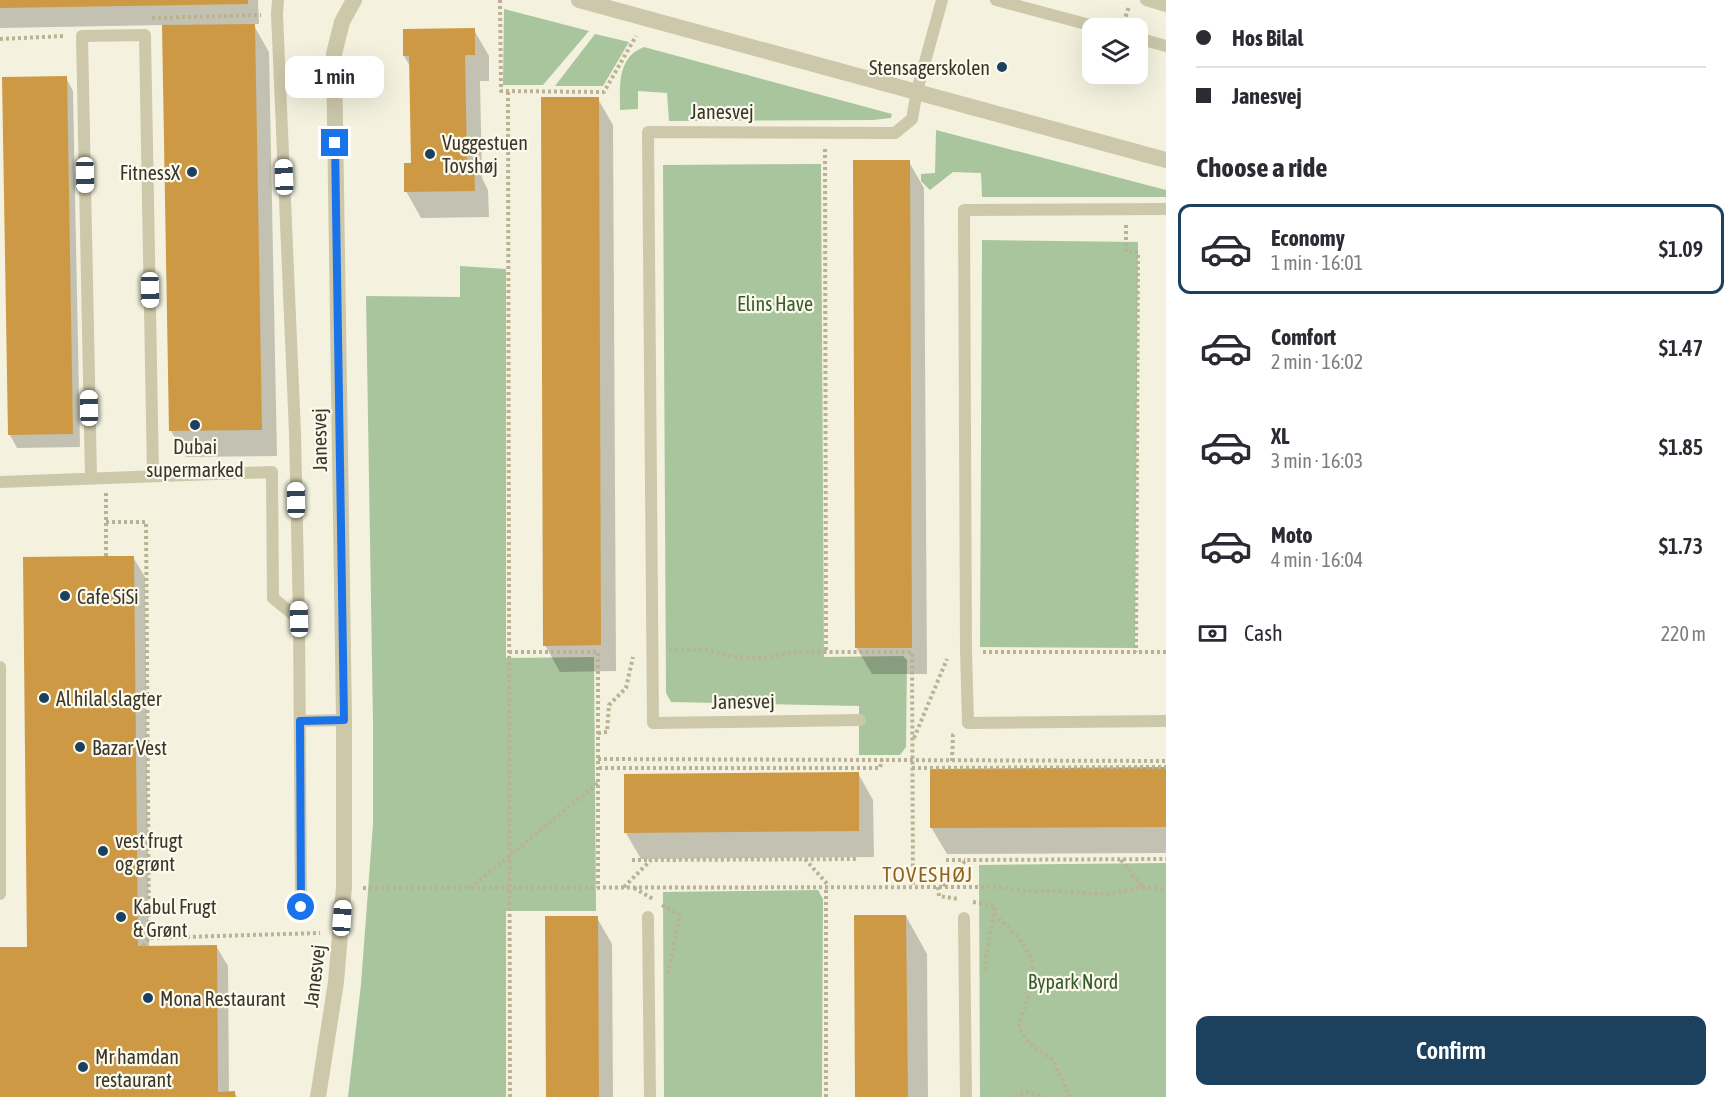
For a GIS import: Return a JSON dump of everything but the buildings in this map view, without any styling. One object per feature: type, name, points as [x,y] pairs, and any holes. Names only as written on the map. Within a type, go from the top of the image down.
[{"type":"street","name":"Janesvej","points":[[318,1097],[336,982],[344,887],[344,720],[334,54],[342,22],[354,0]]},
{"type":"street","points":[[579,0],[1166,160]]},
{"type":"lane","points":[[278,0],[295,433],[301,907]]},
{"type":"lane","points":[[917,91],[942,0]]},
{"type":"lane","points":[[996,0],[1025,4],[1082,22]]},
{"type":"lane","points":[[1146,0],[1166,6]]},
{"type":"lane","points":[[91,477],[82,36],[145,34],[153,475]]},
{"type":"lane","points":[[1148,41],[1166,46]]},
{"type":"lane","name":"Janesvej","points":[[860,720],[653,723],[648,132],[895,134],[912,119],[917,91]]},
{"type":"lane","points":[[1166,209],[964,210],[968,723],[1166,721]]},
{"type":"lane","points":[[0,482],[272,472],[273,598],[299,619]]},
{"type":"lane","points":[[0,667],[0,894]]},
{"type":"lane","points":[[300,721],[344,720]]},
{"type":"lane","points":[[648,917],[650,1097]]},
{"type":"lane","points":[[964,918],[966,1097]]},
{"type":"path","points":[[500,0],[501,91],[508,92],[604,92],[646,17]]},
{"type":"path","points":[[1125,18],[1130,0]]},
{"type":"path","points":[[145,34],[144,18],[277,14]]},
{"type":"path","points":[[0,39],[82,36]]},
{"type":"path","points":[[508,92],[510,1097]]},
{"type":"path","points":[[825,156],[826,652]]},
{"type":"path","points":[[1126,209],[1126,252],[1138,252],[1136,652]]},
{"type":"path","points":[[105,477],[106,556]]},
{"type":"path","points":[[106,522],[146,522],[149,938],[143,946]]},
{"type":"path","points":[[598,733],[607,732],[609,705],[626,688],[634,651],[693,650]]},
{"type":"path","points":[[912,742],[947,659],[966,651]]},
{"type":"path","points":[[509,652],[598,652],[598,888]]},
{"type":"path","points":[[980,652],[1166,652]]},
{"type":"path","points":[[952,761],[953,735],[968,723]]},
{"type":"path","points":[[598,759],[1166,760]]},
{"type":"path","points":[[598,768],[880,768],[882,759]]},
{"type":"path","points":[[912,768],[1166,767]]},
{"type":"path","points":[[470,888],[598,783]]},
{"type":"path","points":[[805,859],[828,887],[826,1097]]},
{"type":"path","points":[[632,860],[858,859]]},
{"type":"path","points":[[1120,859],[1143,888]]},
{"type":"path","points":[[946,860],[1166,859]]},
{"type":"path","points":[[624,888],[651,860]]},
{"type":"path","points":[[943,887],[966,860]]},
{"type":"path","points":[[373,888],[998,887],[1023,891],[1093,894],[1143,888],[1166,890]]},
{"type":"path","points":[[994,914],[1018,936],[1028,950],[1033,964],[1031,987],[1022,1011],[1019,1028],[1030,1044],[1053,1060],[1070,1097]]},
{"type":"path","points":[[149,938],[320,934]]},
{"type":"path","points":[[1015,1097],[1026,1092],[1045,1097]]},
{"type":"green space","points":[[504,9],[589,31],[543,85],[503,85]]},
{"type":"green space","points":[[595,34],[629,42],[603,86],[555,86]]},
{"type":"green space","points":[[644,47],[892,114],[891,118],[669,121],[667,93],[638,91],[638,109],[620,110],[620,82],[625,65],[635,52]]},
{"type":"green space","points":[[936,130],[1166,190],[1166,197],[982,197],[981,173],[953,172],[930,190],[921,181],[921,174],[935,173]]},
{"type":"green space","name":"Elins Have","points":[[821,164],[824,657],[903,656],[907,660],[906,747],[900,755],[859,755],[859,706],[671,702],[666,693],[663,165]]},
{"type":"green space","points":[[982,240],[1138,242],[1135,648],[980,647]]},
{"type":"green space","points":[[460,266],[506,269],[506,658],[594,657],[596,911],[506,911],[506,1097],[348,1097],[361,984],[373,824],[366,296],[460,297]]},
{"type":"green space","name":"Bypark Nord","points":[[1166,863],[1166,1097],[980,1097],[979,865]]},
{"type":"green space","points":[[818,890],[823,899],[822,1097],[664,1097],[663,892]]},
{"type":"place","name":"Stensagerskolen","points":[[1002,67]]},
{"type":"place","name":"Vuggestuen Tovshøj","points":[[430,154]]},
{"type":"place","name":"FitnessX","points":[[192,172]]},
{"type":"place","name":"Dubai supermarked","points":[[195,425]]},
{"type":"place","name":"Cafe SiSi","points":[[65,596]]},
{"type":"place","name":"Al hilal slagter","points":[[44,698]]},
{"type":"place","name":"Bazar Vest","points":[[80,747]]},
{"type":"place","name":"vest frugt og grønt","points":[[103,851]]},
{"type":"place","name":"Kabul Frugt & Grønt","points":[[121,917]]},
{"type":"place","name":"Mona Restaurant","points":[[148,998]]},
{"type":"place","name":"Mr hamdan restaurant","points":[[83,1067]]},
{"type":"district","name":"TOVESHØJ","points":[[928,874]]},
{"type":"route","points":[[301,907],[300,721],[344,720],[335,143]]}]
